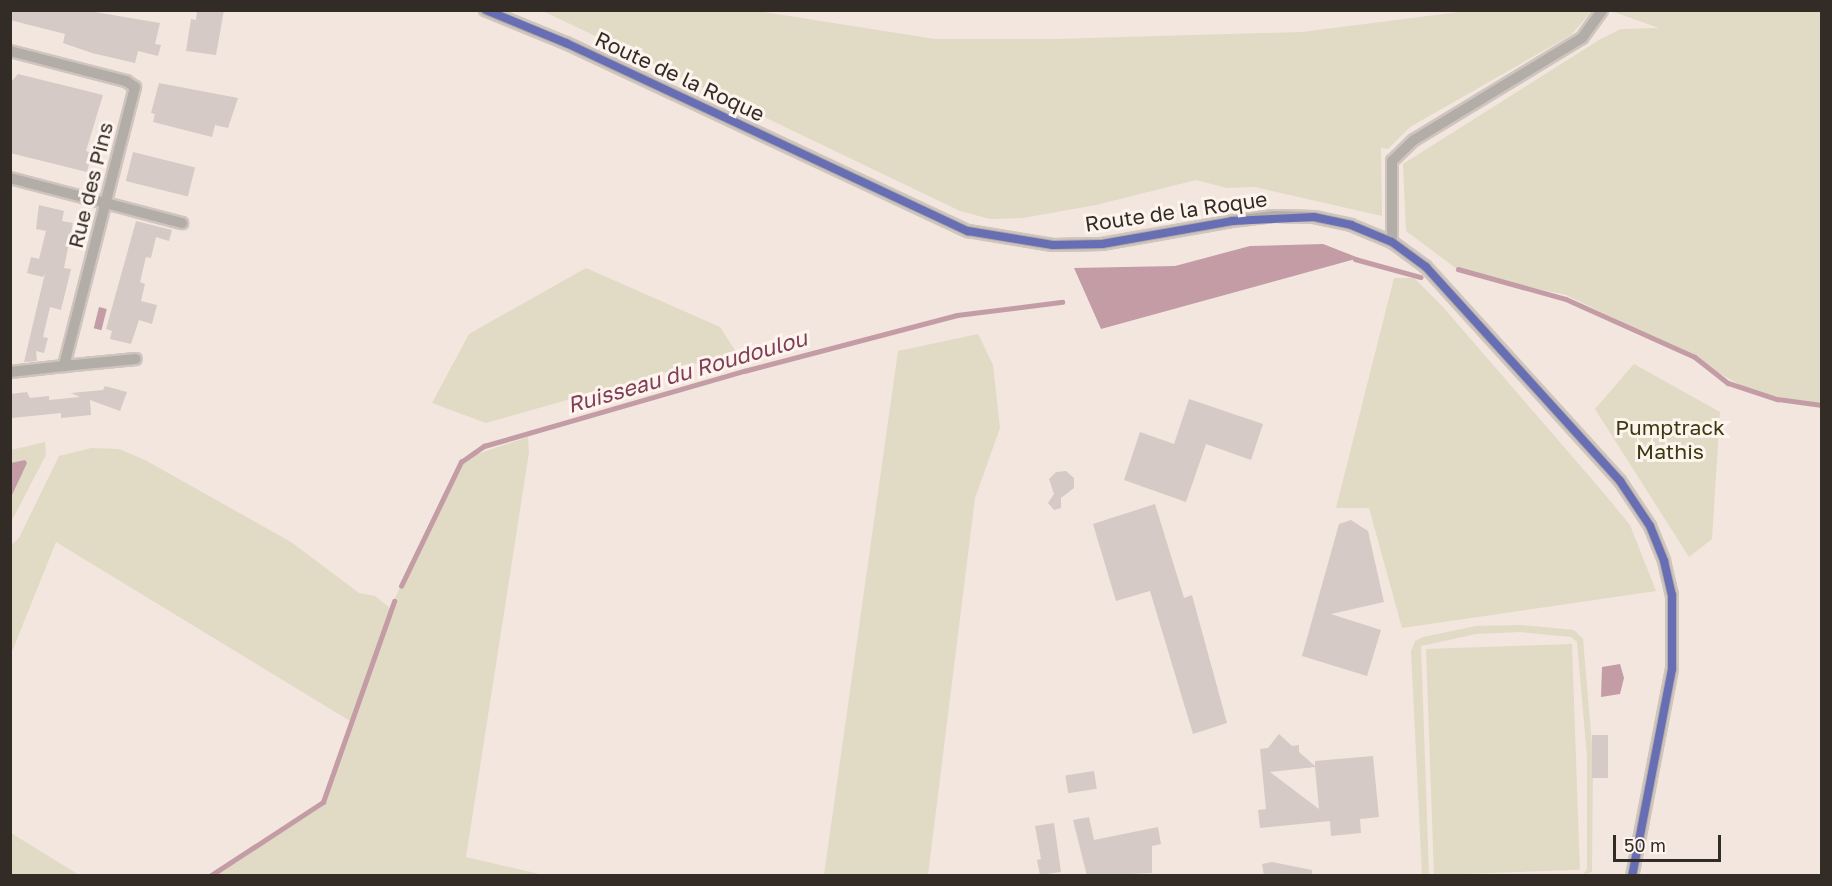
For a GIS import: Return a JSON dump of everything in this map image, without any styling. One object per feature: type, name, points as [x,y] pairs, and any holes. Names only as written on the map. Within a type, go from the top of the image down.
[{"type":"street","name":"Route de la Roque","points":[[485,10],[566,43],[968,231],[1053,245],[1102,244],[1274,216],[1314,217],[1351,225],[1392,242],[1426,267],[1450,290],[1620,481],[1650,526],[1664,561],[1672,595],[1672,669],[1632,876]]},
{"type":"street","points":[[1392,242],[1392,161],[1414,140],[1582,38],[1602,10]]},
{"type":"street","name":"Rue des Pins","points":[[10,51],[126,81],[135,87],[64,366]]},
{"type":"street","points":[[10,178],[182,223]]},
{"type":"street","points":[[10,372],[136,359]]},
{"type":"green space","points":[[543,11],[757,11],[935,39],[1055,39],[1302,32],[1467,11],[1592,11],[1571,35],[1410,127],[1388,149],[1381,148],[1382,216],[1255,187],[1227,188],[1196,180],[1096,205],[1023,218],[990,219],[960,211]]},
{"type":"green space","points":[[1020,11],[1178,11],[1160,12]]},
{"type":"green space","points":[[1611,11],[1821,11],[1821,403],[1756,394],[1670,345],[1566,295],[1461,272],[1406,231],[1403,164],[1599,40],[1621,29],[1659,28]]},
{"type":"green space","points":[[586,268],[720,327],[736,352],[486,423],[432,403],[469,334]]},
{"type":"green space","points":[[1394,278],[1414,278],[1443,307],[1602,491],[1630,525],[1656,591],[1402,628],[1369,508],[1336,508]]},
{"type":"green space","points":[[978,334],[993,365],[1000,428],[975,498],[928,875],[824,875],[898,351]]},
{"type":"green space","name":"Pumptrack Mathis","points":[[1634,364],[1720,412],[1712,539],[1689,557],[1595,409]]},
{"type":"green space","points":[[528,437],[529,452],[466,857],[544,875],[212,875],[323,800],[350,721],[56,542],[11,654],[11,545],[19,538],[59,456],[91,448],[119,449],[145,460],[291,542],[359,593],[375,596],[390,608],[463,459]]},
{"type":"green space","points":[[45,442],[46,455],[11,522],[11,450]]},
{"type":"green space","points":[[1520,625],[1574,630],[1583,639],[1593,757],[1592,872],[1583,875],[1587,869],[1587,757],[1577,642],[1571,637],[1520,632],[1476,634],[1421,646],[1429,875],[1422,875],[1411,651],[1415,641],[1423,637],[1476,626]]},
{"type":"green space","points":[[1572,644],[1580,870],[1434,875],[1426,649]]},
{"type":"green space","points":[[11,833],[79,875],[11,875]]},
{"type":"shaded area","points":[[1323,244],[1359,258],[1101,329],[1074,268],[1175,266],[1250,246]]},
{"type":"shaded area","points":[[99,307],[107,309],[101,330],[94,328]]},
{"type":"shaded area","points":[[25,460],[27,463],[11,497],[11,463]]},
{"type":"shaded area","points":[[1620,664],[1624,678],[1620,694],[1601,697],[1602,667]]},
{"type":"building","points":[[10,10],[83,10],[160,23],[155,44],[161,45],[158,56],[138,51],[135,63],[92,53],[63,43],[65,34],[10,20]]},
{"type":"building","points":[[197,10],[224,10],[216,55],[186,51],[191,19],[196,20]]},
{"type":"building","points":[[18,74],[103,95],[86,151],[92,153],[87,172],[10,153],[10,83]]},
{"type":"building","points":[[159,83],[238,98],[228,128],[215,125],[212,137],[153,122],[155,114],[151,113]]},
{"type":"building","points":[[133,152],[195,167],[188,197],[126,181]]},
{"type":"building","points":[[39,205],[64,211],[62,221],[73,223],[64,268],[71,269],[61,310],[50,307],[43,337],[48,338],[44,353],[36,351],[37,361],[24,362],[45,273],[43,277],[27,273],[31,257],[39,259],[46,231],[36,229]]},
{"type":"building","points":[[136,221],[172,230],[169,241],[156,237],[151,258],[146,257],[140,282],[145,284],[141,301],[157,305],[152,324],[139,320],[131,344],[110,339],[112,331],[106,329]]},
{"type":"building","points":[[105,386],[127,392],[120,411],[90,400],[91,415],[61,418],[61,413],[12,418],[10,394],[27,392],[30,398],[49,396],[49,400],[80,397],[71,393],[103,390]]},
{"type":"building","points":[[1189,399],[1263,424],[1251,460],[1206,444],[1186,502],[1124,480],[1140,432],[1174,444]]},
{"type":"building","points":[[1066,471],[1074,478],[1074,488],[1061,498],[1061,508],[1054,510],[1048,503],[1054,494],[1049,479],[1056,472]]},
{"type":"building","points":[[1155,504],[1184,598],[1192,595],[1227,723],[1193,734],[1150,591],[1116,601],[1093,524]]},
{"type":"building","points":[[1351,520],[1368,531],[1384,602],[1331,614],[1381,630],[1367,676],[1302,656],[1339,524]]},
{"type":"building","points":[[1279,734],[1292,746],[1299,745],[1299,752],[1315,766],[1315,761],[1373,756],[1379,817],[1360,819],[1361,833],[1331,836],[1330,821],[1260,828],[1258,810],[1266,809],[1260,749],[1268,748]],"holes":[[[1315,767],[1319,809],[1270,772]]]},
{"type":"building","points":[[1592,735],[1608,735],[1608,778],[1592,778]]},
{"type":"building","points":[[1094,771],[1097,789],[1068,793],[1065,776]]},
{"type":"building","points":[[1089,817],[1094,840],[1158,827],[1161,844],[1152,846],[1152,873],[1087,876],[1073,820]]},
{"type":"building","points":[[1054,823],[1061,872],[1040,875],[1037,860],[1041,859],[1035,826]]},
{"type":"building","points":[[1272,862],[1312,870],[1312,876],[1264,875],[1262,864]]},
{"type":"waterway","name":"Ruisseau du Roudoulou","points":[[1355,259],[1421,277]]},
{"type":"waterway","name":"Ruisseau du Roudoulou","points":[[1458,269],[1566,299],[1695,357],[1728,383],[1777,399],[1822,405]]},
{"type":"waterway","name":"Ruisseau du Roudoulou","points":[[401,586],[461,462],[484,446],[744,371],[957,315],[1062,302]]},
{"type":"waterway","name":"Ruisseau du Roudoulou","points":[[210,876],[323,802],[394,601]]},
{"type":"transit line","points":[[486,10],[566,43],[968,231],[1053,245],[1102,244],[1232,221],[1314,217],[1351,225],[1392,242],[1426,267],[1620,481],[1650,526],[1664,561],[1672,595],[1672,669],[1632,876]]}]
